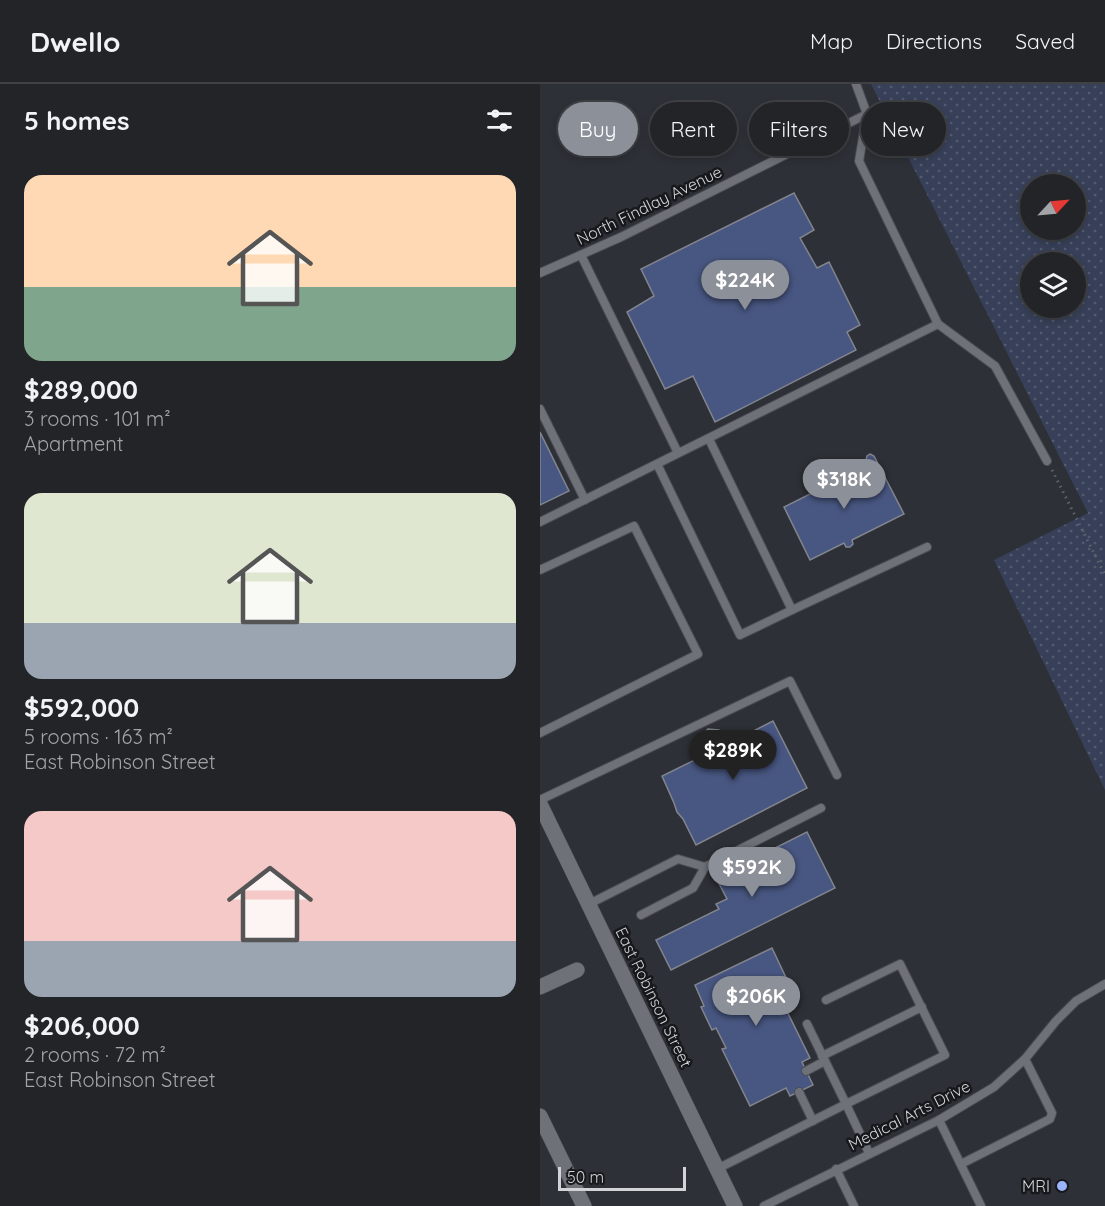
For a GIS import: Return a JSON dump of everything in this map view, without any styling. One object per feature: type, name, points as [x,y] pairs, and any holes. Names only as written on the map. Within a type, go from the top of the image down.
[{"type":"main road","name":"East Robinson Street","points":[[540,802],[735,1206]]},
{"type":"main road","points":[[540,987],[577,970]]},
{"type":"main road","points":[[540,1116],[584,1206]]},
{"type":"lane","points":[[856,84],[863,102]]},
{"type":"lane","name":"North Findlay Avenue","points":[[540,273],[861,117]]},
{"type":"lane","points":[[861,148],[859,160],[938,324],[995,366],[1047,460]]},
{"type":"lane","points":[[581,255],[678,453]]},
{"type":"lane","points":[[540,522],[938,324]]},
{"type":"lane","points":[[540,409],[585,500]]},
{"type":"lane","points":[[708,439],[792,610]]},
{"type":"lane","points":[[657,464],[740,635],[927,548]]},
{"type":"lane","points":[[540,570],[633,525],[698,654],[540,733]]},
{"type":"lane","points":[[540,802],[790,681],[837,775]]},
{"type":"lane","points":[[641,915],[693,888],[705,867],[821,808]]},
{"type":"lane","points":[[589,904],[678,859],[705,867]]},
{"type":"lane","points":[[717,1169],[945,1054],[900,964],[826,1000]]},
{"type":"lane","name":"Medical Arts Drive","points":[[764,1206],[939,1120],[994,1087],[1024,1059],[1076,1000],[1105,984]]},
{"type":"lane","points":[[806,1071],[824,1059],[922,1007]]},
{"type":"lane","points":[[807,1024],[869,1153]]},
{"type":"lane","points":[[961,1164],[1050,1119],[1052,1113],[1024,1059]]},
{"type":"lane","points":[[800,1092],[813,1121]]},
{"type":"lane","points":[[939,1120],[981,1206]]},
{"type":"lane","points":[[836,1169],[854,1206]]},
{"type":"path","points":[[1047,460],[1105,575]]},
{"type":"shaded area","points":[[871,84],[1105,84],[1105,790],[994,560],[1088,513],[907,156],[946,156],[946,102],[880,102]]},
{"type":"building","points":[[794,193],[814,230],[800,238],[817,268],[829,262],[860,325],[847,332],[856,350],[715,422],[693,376],[665,389],[627,312],[654,296],[641,269]]},
{"type":"building","points":[[540,432],[569,491],[540,505]]},
{"type":"building","points":[[870,454],[874,456],[904,514],[852,540],[853,544],[850,547],[846,547],[844,543],[810,560],[784,507],[868,465],[866,460]]},
{"type":"building","points":[[773,721],[807,788],[696,845],[677,812],[662,776],[709,753],[702,739],[708,729],[719,730],[726,745]]},
{"type":"building","points":[[807,832],[835,888],[671,970],[656,940],[719,909],[716,904],[727,899],[712,870],[733,859],[737,867]]},
{"type":"building","points":[[772,948],[789,984],[777,991],[810,1058],[802,1062],[813,1085],[790,1096],[786,1088],[750,1106],[722,1049],[726,1048],[716,1028],[712,1030],[701,1007],[704,1006],[695,985]]},
{"type":"place","name":"MRI","points":[[1062,1186]]}]
